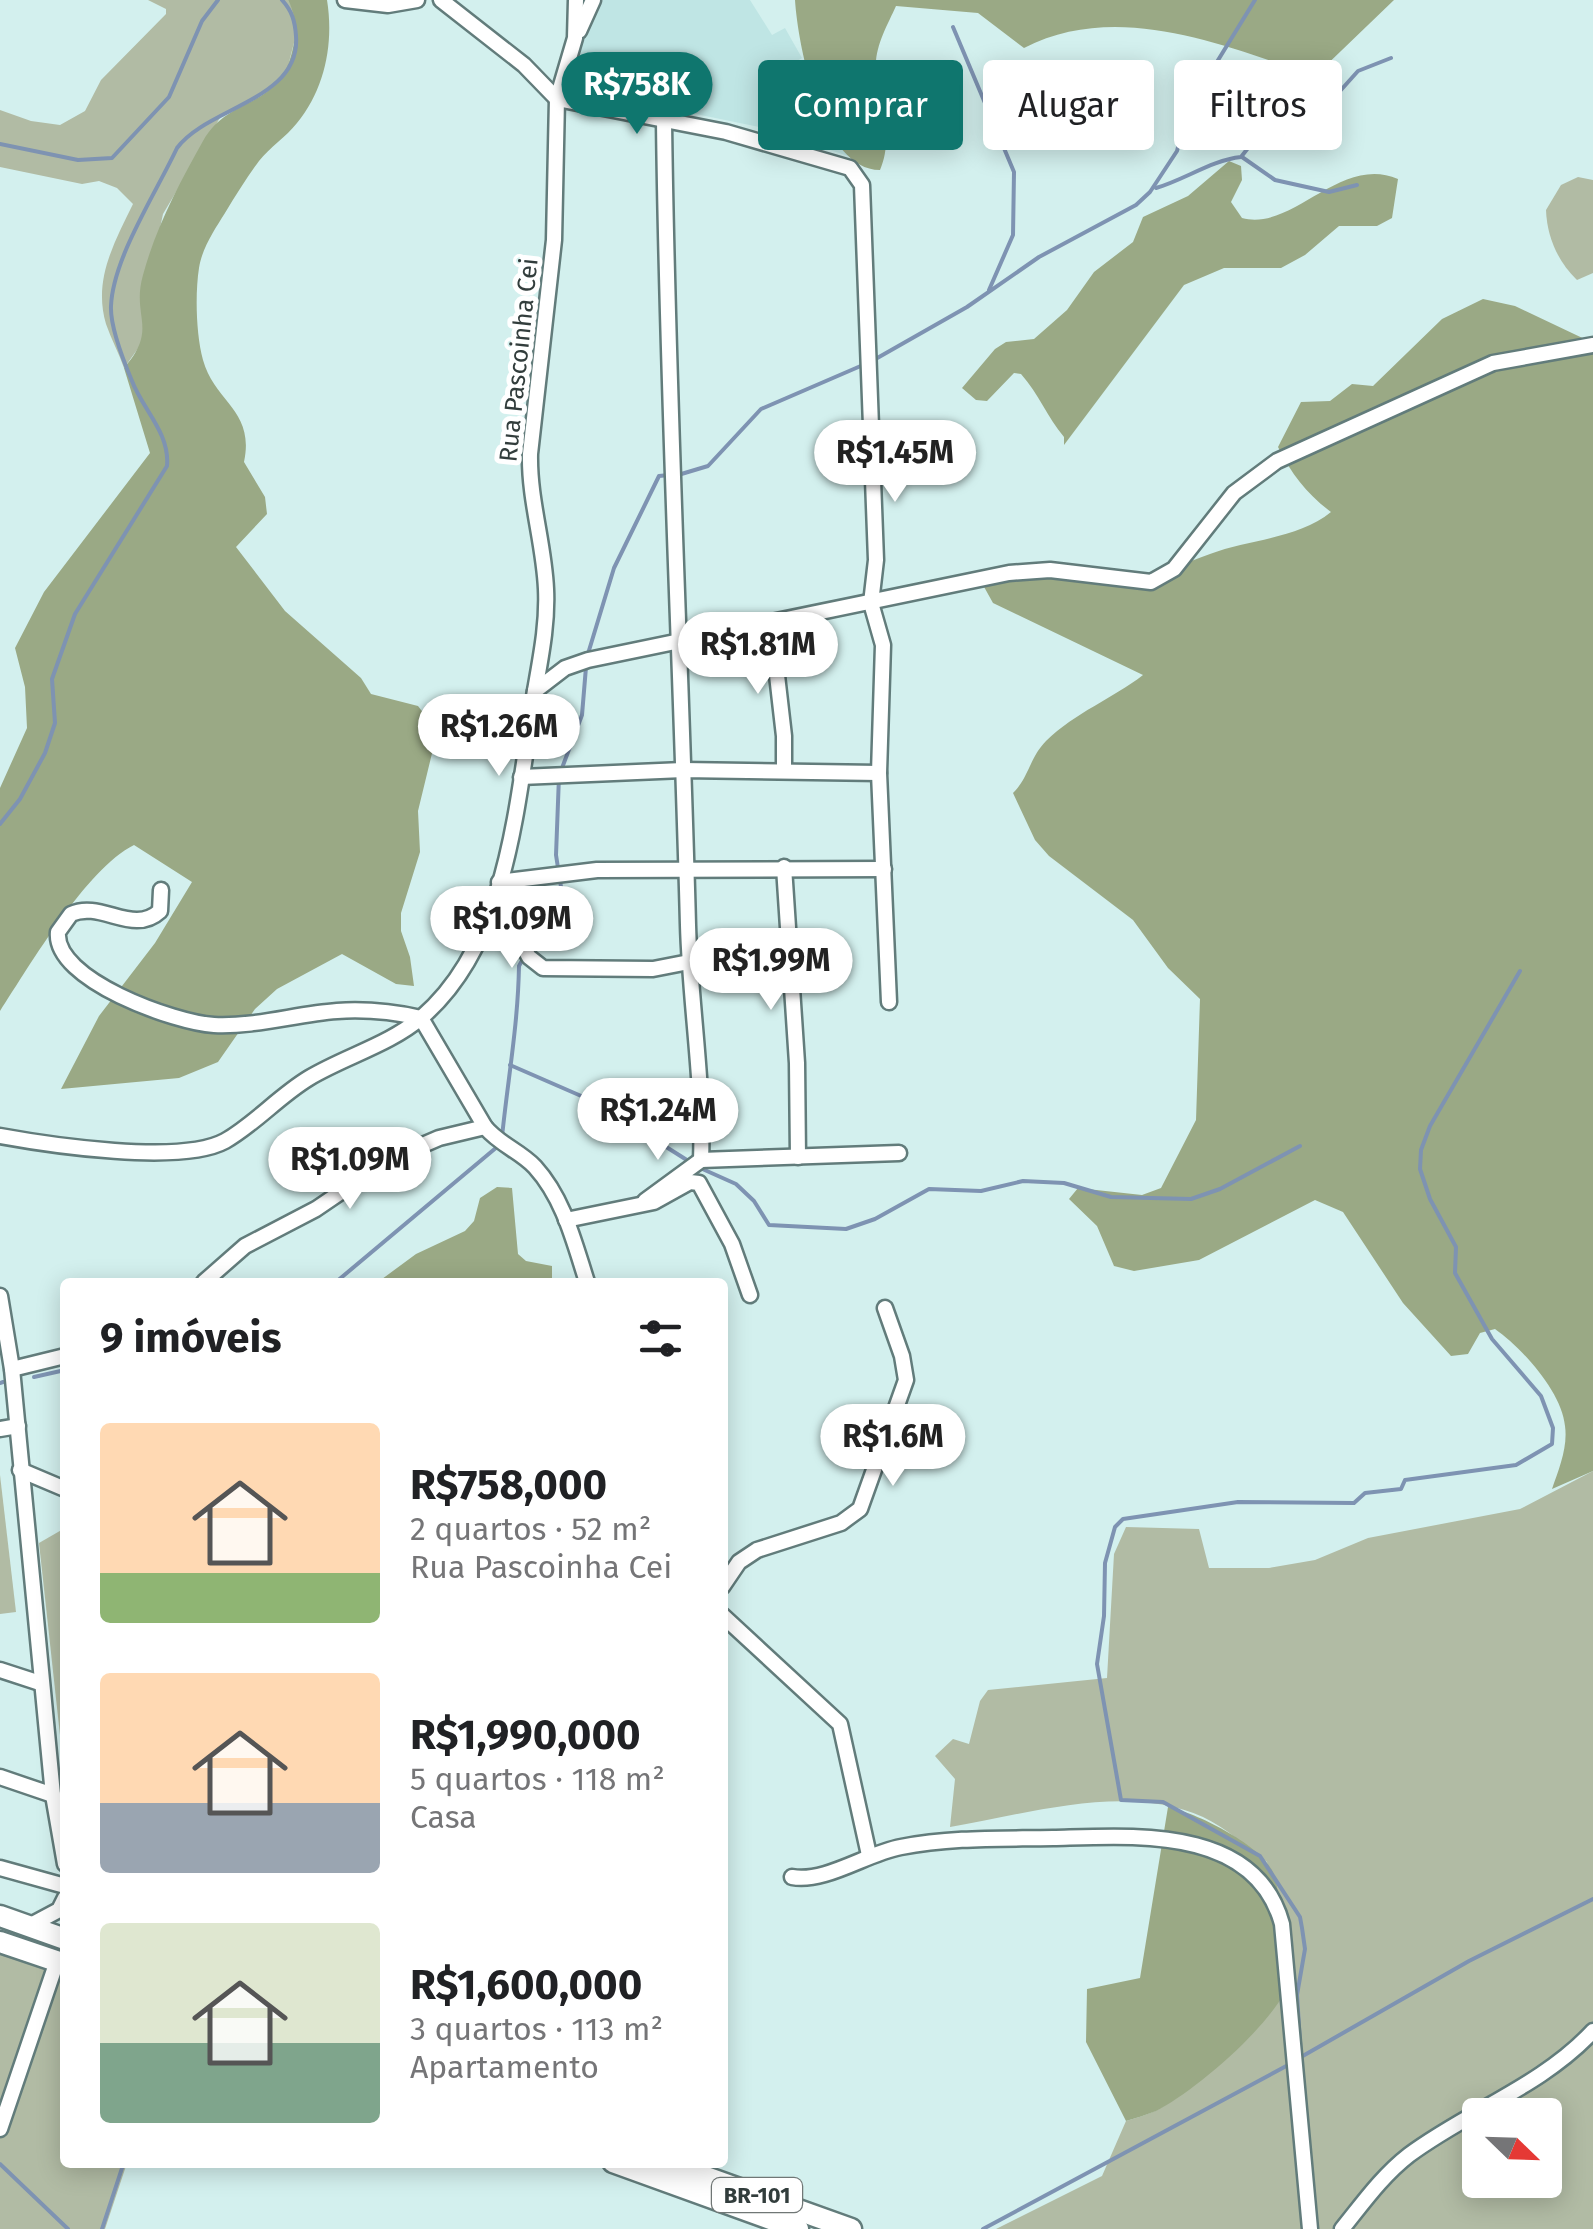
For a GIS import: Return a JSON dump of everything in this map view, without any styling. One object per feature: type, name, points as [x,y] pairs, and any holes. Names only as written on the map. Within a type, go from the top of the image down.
[{"type":"highway","points":[[0,1916],[60,1938]]},
{"type":"highway","points":[[0,1942],[60,1963]]},
{"type":"highway","name":"BR-101","points":[[630,2168],[798,2229]]},
{"type":"highway","name":"BR-101","points":[[681,2168],[850,2229]]},
{"type":"street","points":[[345,0],[388,5],[417,0]]},
{"type":"street","points":[[442,0],[524,64],[557,99],[726,132],[843,165],[856,173],[862,184],[876,560],[871,603],[883,645],[880,773],[889,1002]]},
{"type":"street","name":"Rua Pascoinha Cei","points":[[0,1136],[106,1151],[209,1148],[239,1131],[298,1084],[398,1035],[441,999],[470,957],[498,882],[522,778],[543,650],[546,586],[531,490],[530,454],[555,228],[557,99],[576,38],[576,0]]},
{"type":"street","points":[[576,38],[593,0]]},
{"type":"street","points":[[664,120],[677,643],[684,721],[689,962],[700,1160]]},
{"type":"street","points":[[535,690],[572,665],[980,578],[1036,571],[1152,582],[1174,569],[1234,493],[1277,461],[1493,363],[1593,345]]},
{"type":"street","points":[[771,622],[784,770]]},
{"type":"street","points":[[543,650],[572,665]]},
{"type":"street","points":[[522,778],[683,770],[880,773]]},
{"type":"street","points":[[498,882],[571,871],[686,866],[884,868]]},
{"type":"street","points":[[784,867],[797,1063],[798,1157]]},
{"type":"street","points":[[161,890],[160,911],[147,919],[125,919],[91,909],[71,914],[58,932],[62,952],[100,985],[164,1015],[192,1022],[231,1025],[354,1010],[421,1018],[485,1128],[496,1141],[535,1167],[560,1203],[586,1278]]},
{"type":"street","points":[[489,911],[512,926],[529,957],[543,968],[653,969],[689,962]]},
{"type":"street","points":[[209,1278],[246,1246],[316,1209],[388,1160],[439,1138],[485,1128]]},
{"type":"street","points":[[638,1206],[700,1160],[899,1153]]},
{"type":"street","points":[[566,1220],[638,1206],[665,1198],[690,1182],[698,1183],[732,1244],[750,1295]]},
{"type":"street","points":[[1,1303],[12,1370],[40,1683],[60,1835]]},
{"type":"street","points":[[728,1579],[740,1562],[757,1550],[841,1523],[860,1509],[906,1380],[885,1308]]},
{"type":"street","points":[[12,1370],[60,1357]]},
{"type":"street","points":[[0,1428],[18,1426]]},
{"type":"street","points":[[20,1470],[60,1486]]},
{"type":"street","points":[[728,1621],[840,1724],[869,1855]]},
{"type":"street","points":[[0,1670],[40,1683]]},
{"type":"street","points":[[0,1776],[53,1795]]},
{"type":"street","points":[[792,1877],[810,1878],[869,1855],[919,1844],[991,1837],[1146,1835],[1194,1844],[1252,1873],[1271,1896],[1282,1924],[1310,2229]]},
{"type":"street","points":[[0,1868],[60,1885]]},
{"type":"street","points":[[29,1926],[60,1908]]},
{"type":"street","points":[[0,2129],[60,1966]]},
{"type":"street","points":[[1342,2229],[1376,2186],[1407,2157],[1531,2082],[1593,2031]]},
{"type":"shaded area","points":[[603,0],[750,0],[772,35],[785,28],[802,58],[758,60],[758,127],[579,90],[573,63]]},
{"type":"green space","points":[[148,0],[288,0],[296,15],[296,35],[288,66],[275,88],[221,116],[163,214],[142,312],[144,340],[124,368],[106,324],[102,292],[108,262],[133,204],[117,188],[99,181],[82,184],[0,167],[0,110],[31,121],[60,125],[85,111],[101,80],[166,14],[166,9]]},
{"type":"green space","points":[[288,0],[327,0],[329,33],[325,65],[307,110],[259,161],[206,246],[198,278],[199,338],[209,375],[244,430],[244,462],[265,497],[267,514],[236,547],[285,611],[361,678],[371,694],[418,706],[428,719],[435,741],[418,811],[420,852],[401,913],[401,931],[414,986],[396,984],[342,954],[277,989],[255,1009],[218,1062],[179,1078],[61,1089],[99,1016],[155,943],[192,882],[134,845],[116,857],[61,919],[0,1011],[0,788],[27,728],[25,687],[15,648],[44,592],[150,453],[124,368],[140,342],[140,289],[148,257],[177,190],[214,126],[265,94],[285,71],[295,32]]},
{"type":"green space","points":[[795,0],[1394,0],[1332,60],[1268,60],[1170,32],[1133,28],[1059,34],[1024,48],[978,13],[896,6],[876,60],[804,60]]},
{"type":"green space","points":[[843,150],[885,150],[880,170],[860,165]]},
{"type":"green space","points":[[1229,161],[1241,166],[1242,180],[1231,202],[1242,218],[1280,214],[1337,184],[1377,174],[1398,179],[1392,218],[1377,226],[1339,226],[1305,255],[1281,268],[1224,268],[1184,285],[1064,445],[1064,437],[1021,374],[1014,373],[987,401],[976,400],[962,388],[995,349],[1006,342],[1034,339],[1067,310],[1094,272],[1133,242],[1143,217],[1188,196]]},
{"type":"green space","points":[[1578,177],[1593,180],[1593,273],[1577,280],[1555,248],[1546,210],[1561,185]]},
{"type":"green space","points":[[1483,299],[1515,306],[1593,343],[1593,1471],[1552,1489],[1566,1434],[1562,1413],[1549,1385],[1517,1347],[1495,1329],[1480,1333],[1468,1354],[1451,1356],[1403,1303],[1343,1212],[1315,1200],[1199,1260],[1134,1271],[1114,1266],[1097,1226],[1069,1199],[1078,1188],[1142,1195],[1161,1188],[1196,1120],[1200,999],[1168,968],[1133,920],[1049,856],[1035,840],[1013,793],[1046,741],[1143,675],[993,603],[983,585],[990,572],[1142,579],[1318,521],[1331,512],[1301,483],[1278,447],[1301,402],[1330,401],[1352,384],[1373,386],[1442,319]]},
{"type":"green space","points":[[497,1187],[512,1188],[518,1254],[526,1261],[552,1266],[552,1278],[383,1278],[416,1254],[465,1231],[474,1221],[480,1198]]},
{"type":"green space","points":[[1593,1471],[1593,2229],[996,2229],[1102,2176],[1126,2121],[1171,2102],[1235,2048],[1287,1987],[1294,1960],[1275,1922],[1267,1862],[1212,1821],[1174,1807],[1110,1801],[950,1827],[955,1779],[935,1756],[953,1739],[969,1744],[980,1701],[988,1690],[1107,1678],[1114,1554],[1126,1527],[1199,1529],[1209,1568],[1269,1568],[1315,1560],[1368,1538],[1520,1509]]},
{"type":"green space","points":[[0,1475],[16,1612],[0,1614]]},
{"type":"green space","points":[[60,1531],[60,1735],[39,1543]]},
{"type":"green space","points":[[1168,1807],[1227,1832],[1266,1862],[1277,1887],[1279,1935],[1291,1950],[1294,1969],[1275,2007],[1215,2069],[1156,2111],[1126,2121],[1086,2042],[1087,1989],[1140,1978]]},
{"type":"green space","points":[[0,1950],[60,1973],[60,2168],[125,2168],[105,2229],[0,2229]]},
{"type":"waterway","points":[[0,144],[78,160],[112,158],[169,97],[202,21],[218,0]]},
{"type":"waterway","points":[[0,824],[20,799],[45,753],[55,723],[52,679],[75,614],[167,466],[164,443],[137,392],[115,334],[111,306],[119,267],[177,148],[191,134],[250,101],[284,75],[294,58],[296,36],[292,16],[282,0]]},
{"type":"waterway","points":[[872,361],[967,307],[1039,257],[1136,205],[1150,192],[1177,151],[1188,109],[1255,0]]},
{"type":"waterway","points":[[953,27],[1014,172],[1013,235],[989,290]]},
{"type":"waterway","points":[[1156,188],[1241,157],[1276,112],[1323,110],[1358,71],[1391,58]]},
{"type":"waterway","points":[[1242,157],[1275,180],[1329,192],[1357,185]]},
{"type":"waterway","points":[[678,475],[708,466],[761,409],[863,365]]},
{"type":"waterway","points":[[587,657],[614,568],[659,476],[669,475]]},
{"type":"waterway","points":[[530,949],[554,909],[561,887],[556,855],[559,776],[582,715],[586,667]]},
{"type":"waterway","points":[[341,1278],[497,1147],[502,1137],[519,966],[524,957]]},
{"type":"waterway","points":[[1520,971],[1430,1126],[1421,1150],[1420,1169],[1430,1199],[1456,1247],[1455,1273],[1492,1339],[1541,1396],[1553,1428],[1552,1444],[1516,1465],[1405,1480],[1401,1489],[1365,1493],[1354,1503],[1238,1502],[1123,1519],[1115,1527],[1105,1563],[1104,1616],[1097,1664],[1121,1800],[1163,1802],[1260,1856],[1300,1917],[1305,1949],[1297,1995],[1301,2057],[1469,1961],[1593,1899]]},
{"type":"waterway","points":[[510,1065],[595,1102],[690,1162]]},
{"type":"waterway","points":[[698,1167],[736,1184],[754,1201],[769,1225],[846,1229],[875,1219],[929,1189],[981,1191],[1023,1181],[1064,1183],[1111,1197],[1191,1199],[1220,1189],[1300,1146]]},
{"type":"waterway","points":[[34,1377],[60,1371]]},
{"type":"waterway","points":[[983,2229],[1290,2064]]},
{"type":"waterway","points":[[0,2164],[68,2229]]},
{"type":"waterway","points":[[102,2229],[122,2168]]}]
